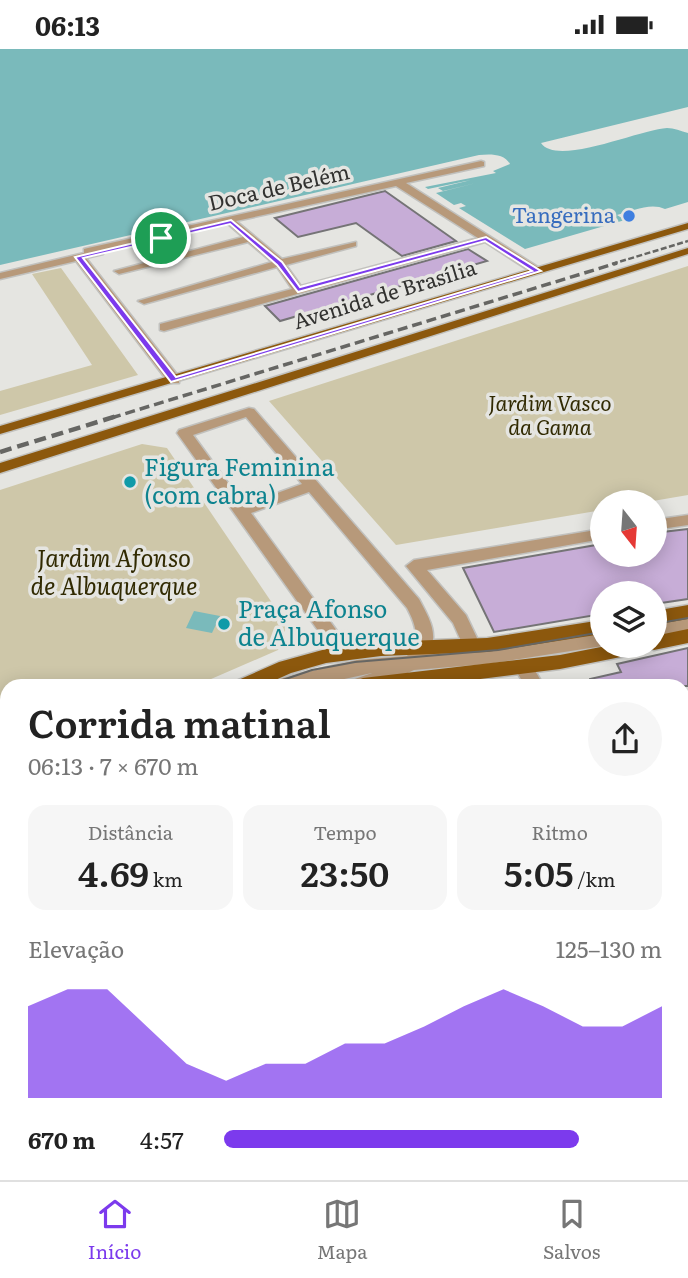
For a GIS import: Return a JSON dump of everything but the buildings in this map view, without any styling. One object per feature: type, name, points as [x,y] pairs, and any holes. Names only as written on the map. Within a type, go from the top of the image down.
[{"type":"main road","name":"Avenida de Brasília","points":[[0,431],[688,226]]},
{"type":"main road","points":[[0,468],[688,251]]},
{"type":"main road","points":[[667,616],[688,613]]},
{"type":"main road","points":[[386,679],[509,642],[590,629]]},
{"type":"main road","points":[[667,640],[688,636]]},
{"type":"main road","points":[[469,654],[523,667],[590,655]]},
{"type":"main road","points":[[259,679],[286,667],[326,656],[419,655]]},
{"type":"street","name":"Doca de Belém","points":[[84,254],[481,165]]},
{"type":"street","points":[[397,182],[537,271]]},
{"type":"street","name":"Doca de Belém","points":[[84,254],[301,206]]},
{"type":"street","points":[[231,222],[280,263],[298,290]]},
{"type":"street","points":[[119,271],[251,238]]},
{"type":"street","points":[[164,327],[486,239]]},
{"type":"street","points":[[144,301],[352,244]]},
{"type":"street","points":[[0,276],[84,254],[174,380]]},
{"type":"street","points":[[328,631],[184,433],[249,412],[414,604],[425,627],[419,655],[397,674],[380,679]]},
{"type":"street","points":[[242,512],[312,486]]},
{"type":"street","points":[[667,523],[688,520]]},
{"type":"street","points":[[469,654],[460,619],[414,566],[590,536]]},
{"type":"street","points":[[667,628],[688,624]]},
{"type":"street","points":[[310,679],[419,655],[469,654],[590,640]]},
{"type":"street","points":[[523,667],[531,679]]},
{"type":"green space","name":"Jardim Vasco da Gama","points":[[688,266],[688,495],[667,499],[667,490],[590,490],[590,512],[396,545],[269,401]]},
{"type":"green space","points":[[61,268],[138,375],[0,415],[0,391],[92,365],[32,274]]},
{"type":"green space","name":"Jardim Afonso de Albuquerque","points":[[142,444],[167,448],[287,625],[278,650],[211,679],[0,679],[0,490]]},
{"type":"water","points":[[0,49],[688,49],[688,107],[541,143],[550,149],[564,151],[667,128],[688,133],[688,202],[665,209],[654,206],[635,209],[617,215],[625,220],[525,249],[459,208],[466,206],[461,203],[454,205],[436,193],[476,183],[443,191],[438,188],[471,180],[428,189],[425,187],[496,173],[493,171],[510,164],[500,156],[479,155],[0,265]]},
{"type":"water","points":[[194,611],[220,616],[212,633],[186,628]]},
{"type":"tram line","points":[[667,622],[688,618]]},
{"type":"tram line","points":[[286,679],[312,670],[355,662],[498,650],[590,634]]},
{"type":"railway","points":[[612,264],[688,241]]},
{"type":"railway","points":[[111,418],[617,263]]},
{"type":"railway","points":[[0,452],[117,416]]},
{"type":"place","name":"Tangerina","points":[[629,216]]},
{"type":"place","name":"Figura Feminina (com cabra)","points":[[130,482]]},
{"type":"place","name":"Praça Afonso de Albuquerque","points":[[224,624]]},
{"type":"route","points":[[231,222],[280,263],[298,290],[486,239],[537,271],[174,380],[79,257],[161,238],[231,222]]}]
